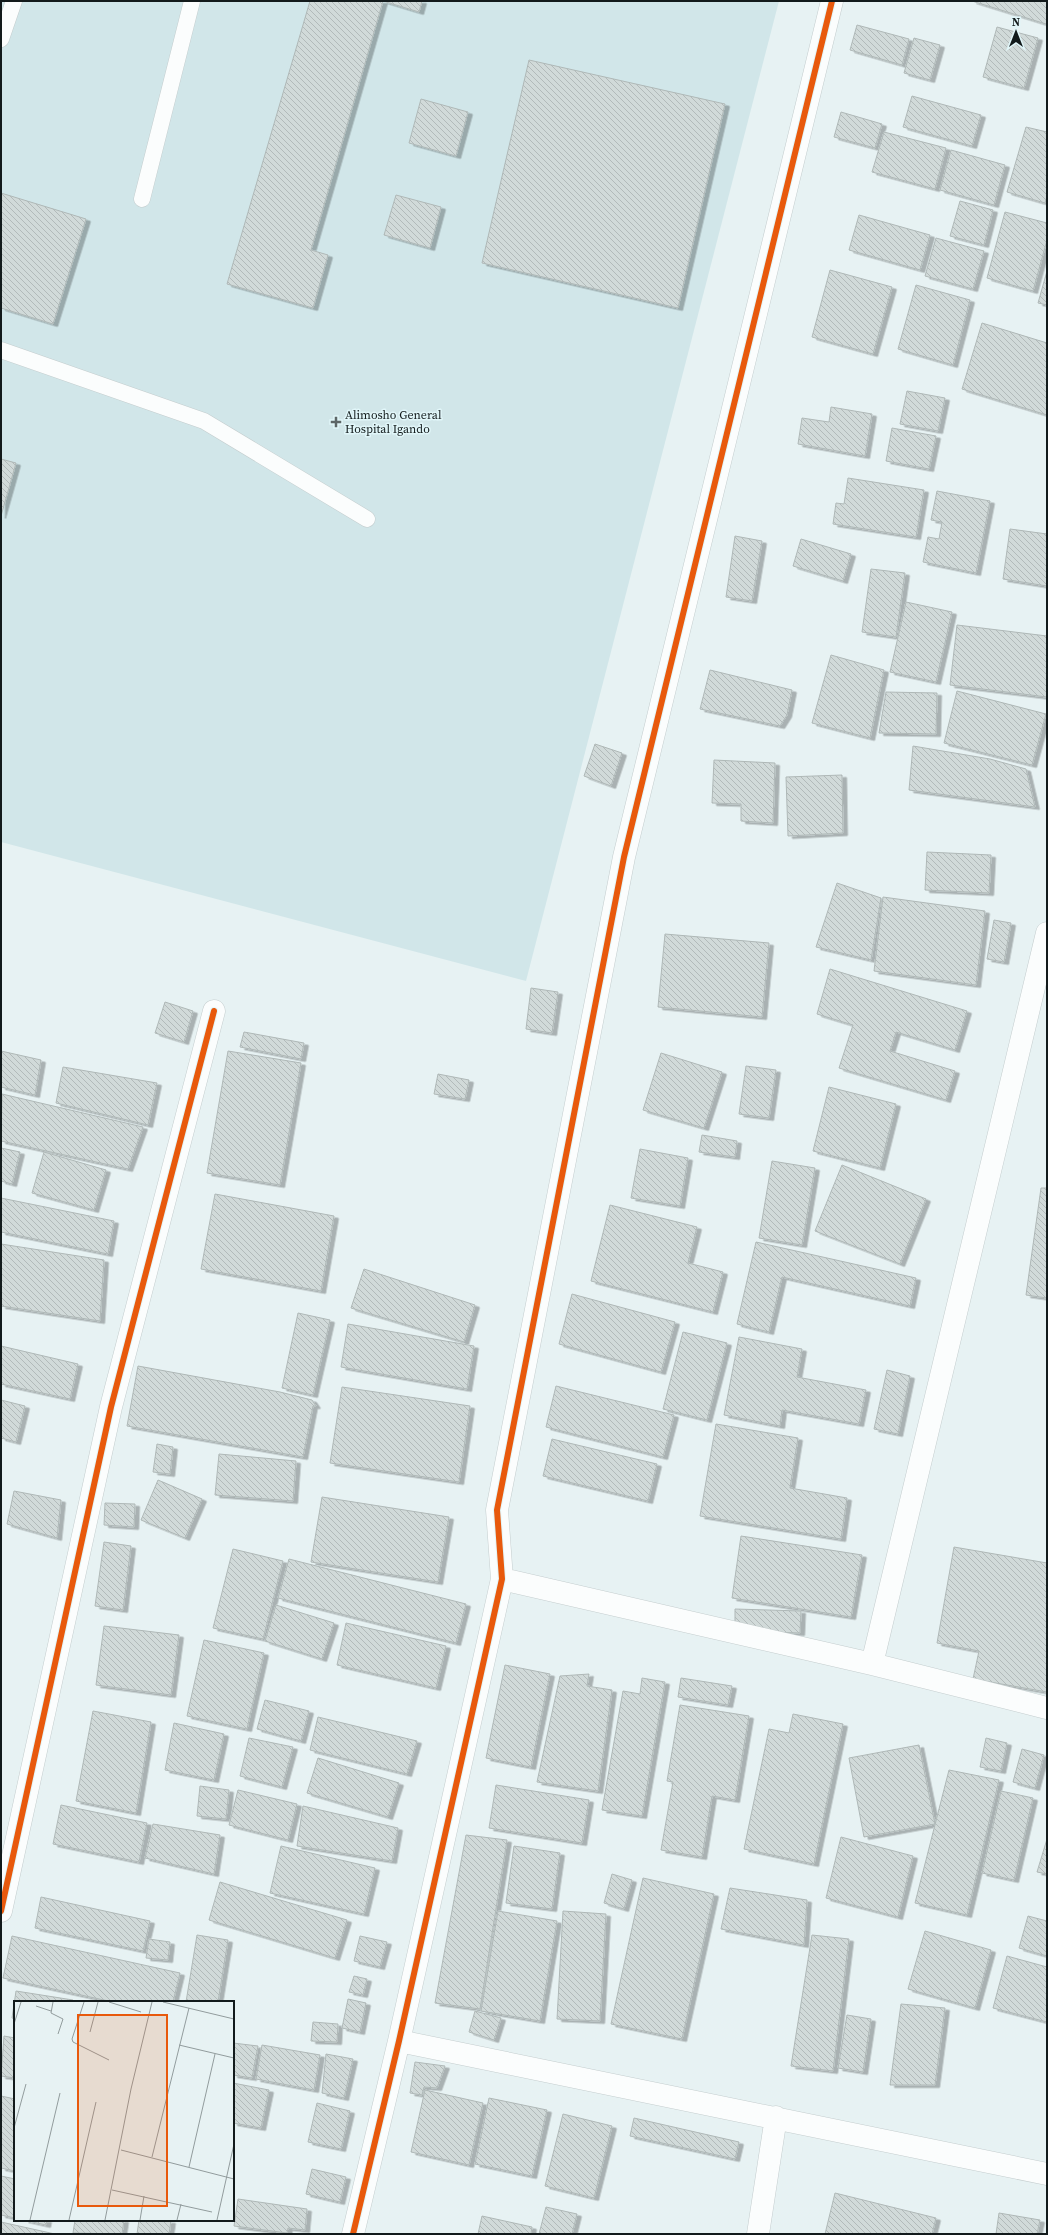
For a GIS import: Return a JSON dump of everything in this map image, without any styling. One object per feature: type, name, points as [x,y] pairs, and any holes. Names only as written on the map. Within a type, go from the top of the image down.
[{"type":"street","points":[[353,2234],[399,2041],[502,1579],[496,1510],[624,857],[832,1]]},
{"type":"street","points":[[872,1664],[1047,933]]},
{"type":"street","points":[[1,1911],[111,1407],[214,1011]]},
{"type":"street","points":[[502,1579],[872,1664],[1047,1708]]},
{"type":"street","points":[[399,2041],[776,2117],[1047,2174]]},
{"type":"street","points":[[758,2234],[776,2117]]},
{"type":"lane","points":[[1,39],[14,1]]},
{"type":"lane","points":[[142,199],[192,1]]},
{"type":"lane","points":[[1,350],[204,421],[367,519]]},
{"type":"shaded area","name":"Alimosho General Hospital Igando","points":[[1,1],[779,1],[526,981],[1,842]]},
{"type":"building","points":[[310,1],[383,1],[311,250],[328,255],[313,308],[227,284]]},
{"type":"building","points":[[383,1],[422,1],[419,12]]},
{"type":"building","points":[[972,1],[1047,1],[1047,21],[1046,24]]},
{"type":"building","points":[[857,25],[909,39],[902,65],[850,50]]},
{"type":"building","points":[[997,27],[1038,38],[1024,88],[983,77]]},
{"type":"building","points":[[914,38],[940,45],[930,80],[904,73]]},
{"type":"building","points":[[529,60],[725,104],[678,308],[482,263]]},
{"type":"building","points":[[912,96],[981,115],[972,146],[903,127]]},
{"type":"building","points":[[421,99],[468,112],[456,156],[409,143]]},
{"type":"building","points":[[841,112],[882,124],[875,148],[834,137]]},
{"type":"building","points":[[1026,127],[1047,132],[1047,196],[1045,203],[1007,192]]},
{"type":"building","points":[[884,132],[946,148],[935,189],[872,172]]},
{"type":"building","points":[[951,150],[1005,165],[994,205],[940,190]]},
{"type":"building","points":[[1,193],[86,219],[53,324],[1,308]]},
{"type":"building","points":[[396,195],[441,207],[430,248],[384,235]]},
{"type":"building","points":[[960,201],[993,210],[984,245],[950,236]]},
{"type":"building","points":[[1005,212],[1047,223],[1047,240],[1033,291],[987,278]]},
{"type":"building","points":[[859,215],[930,235],[920,270],[849,250]]},
{"type":"building","points":[[936,238],[984,251],[973,289],[925,276]]},
{"type":"building","points":[[830,270],[892,287],[873,354],[812,337]]},
{"type":"building","points":[[1047,271],[1047,305],[1038,303]]},
{"type":"building","points":[[916,285],[970,300],[953,365],[898,349]]},
{"type":"building","points":[[982,323],[1047,343],[1047,415],[962,389]]},
{"type":"building","points":[[907,391],[945,398],[938,431],[900,424]]},
{"type":"building","points":[[831,407],[872,414],[865,456],[798,444],[802,418],[829,422]]},
{"type":"building","points":[[892,428],[936,436],[929,469],[886,461]]},
{"type":"building","points":[[1,459],[16,463],[1,516]]},
{"type":"building","points":[[848,478],[924,490],[916,537],[833,524],[836,503],[844,504]]},
{"type":"building","points":[[937,491],[990,501],[976,573],[923,562],[928,537],[939,539],[942,522],[931,520]]},
{"type":"building","points":[[1010,529],[1047,534],[1047,586],[1003,579]]},
{"type":"building","points":[[735,536],[762,541],[752,601],[726,597]]},
{"type":"building","points":[[801,539],[851,554],[843,581],[793,566]]},
{"type":"building","points":[[871,569],[905,573],[896,637],[862,632]]},
{"type":"building","points":[[906,602],[952,612],[936,682],[890,672]]},
{"type":"building","points":[[957,625],[1047,636],[1047,697],[950,685]]},
{"type":"building","points":[[831,655],[884,670],[870,738],[812,723]]},
{"type":"building","points":[[710,670],[792,690],[787,715],[780,726],[700,709]]},
{"type":"building","points":[[957,691],[1046,714],[1032,765],[944,743]]},
{"type":"building","points":[[886,692],[937,693],[936,734],[879,733]]},
{"type":"building","points":[[595,744],[622,753],[611,786],[584,776]]},
{"type":"building","points":[[913,746],[990,759],[1026,769],[1035,807],[909,790]]},
{"type":"building","points":[[714,760],[775,763],[773,823],[741,821],[741,804],[712,803]]},
{"type":"building","points":[[842,775],[843,833],[788,836],[786,777]]},
{"type":"building","points":[[927,852],[991,855],[989,893],[925,890]]},
{"type":"building","points":[[837,883],[881,898],[871,960],[816,947]]},
{"type":"building","points":[[883,897],[985,911],[976,985],[874,971]]},
{"type":"building","points":[[994,920],[1011,923],[1004,962],[987,959]]},
{"type":"building","points":[[665,934],[769,943],[762,1017],[658,1007]]},
{"type":"building","points":[[830,969],[967,1011],[955,1050],[896,1032],[890,1051],[955,1071],[946,1100],[839,1068],[853,1025],[817,1014]]},
{"type":"building","points":[[531,988],[558,992],[552,1033],[526,1029]]},
{"type":"building","points":[[165,1002],[193,1011],[184,1042],[155,1033]]},
{"type":"building","points":[[244,1032],[304,1043],[301,1059],[240,1047]]},
{"type":"building","points":[[1,1051],[41,1060],[35,1095],[1,1087]]},
{"type":"building","points":[[228,1051],[301,1063],[280,1185],[207,1173]]},
{"type":"building","points":[[661,1053],[722,1072],[704,1128],[643,1110]]},
{"type":"building","points":[[746,1066],[776,1070],[769,1118],[739,1114]]},
{"type":"building","points":[[63,1067],[157,1083],[148,1125],[56,1103]]},
{"type":"building","points":[[438,1074],[469,1080],[465,1099],[434,1094]]},
{"type":"building","points":[[829,1087],[896,1104],[880,1168],[813,1151]]},
{"type":"building","points":[[2,1094],[143,1127],[128,1169],[1,1141]]},
{"type":"building","points":[[702,1135],[737,1141],[735,1157],[699,1152]]},
{"type":"building","points":[[1,1148],[20,1152],[12,1184],[1,1181]]},
{"type":"building","points":[[640,1149],[688,1158],[680,1206],[631,1198]]},
{"type":"building","points":[[44,1152],[106,1170],[94,1210],[32,1193]]},
{"type":"building","points":[[772,1161],[815,1168],[802,1245],[759,1238]]},
{"type":"building","points":[[842,1165],[926,1199],[900,1264],[815,1231]]},
{"type":"building","points":[[1041,1188],[1047,1188],[1047,1298],[1026,1295]]},
{"type":"building","points":[[215,1194],[334,1216],[321,1291],[201,1269]]},
{"type":"building","points":[[1,1198],[114,1221],[108,1254],[1,1232]]},
{"type":"building","points":[[610,1205],[697,1227],[688,1263],[723,1272],[713,1312],[591,1281]]},
{"type":"building","points":[[756,1242],[916,1278],[910,1306],[782,1277],[769,1332],[737,1324]]},
{"type":"building","points":[[1,1244],[104,1260],[100,1321],[1,1306]]},
{"type":"building","points":[[364,1269],[475,1305],[464,1342],[351,1308]]},
{"type":"building","points":[[572,1294],[675,1322],[661,1372],[559,1344]]},
{"type":"building","points":[[298,1313],[330,1320],[313,1395],[282,1388]]},
{"type":"building","points":[[348,1324],[474,1346],[467,1389],[341,1367]]},
{"type":"building","points":[[683,1332],[727,1343],[707,1420],[663,1409]]},
{"type":"building","points":[[739,1337],[802,1349],[797,1377],[866,1390],[859,1424],[782,1410],[780,1426],[724,1415]]},
{"type":"building","points":[[1,1346],[78,1364],[70,1399],[1,1384]]},
{"type":"building","points":[[138,1366],[280,1392],[312,1400],[316,1406],[313,1406],[303,1457],[127,1426]]},
{"type":"building","points":[[887,1370],[910,1376],[898,1434],[874,1429]]},
{"type":"building","points":[[556,1386],[674,1415],[663,1457],[546,1427]]},
{"type":"building","points":[[342,1387],[470,1406],[459,1482],[330,1463]]},
{"type":"building","points":[[1,1400],[25,1406],[16,1442],[1,1438]]},
{"type":"building","points":[[716,1424],[798,1438],[790,1488],[847,1498],[841,1539],[700,1516]]},
{"type":"building","points":[[552,1439],[657,1464],[648,1501],[543,1476]]},
{"type":"building","points":[[157,1444],[173,1447],[170,1474],[153,1472]]},
{"type":"building","points":[[219,1454],[296,1461],[293,1501],[215,1495]]},
{"type":"building","points":[[158,1480],[202,1499],[185,1538],[141,1520]]},
{"type":"building","points":[[14,1491],[61,1500],[57,1538],[7,1524]]},
{"type":"building","points":[[322,1497],[449,1517],[438,1582],[311,1562]]},
{"type":"building","points":[[105,1503],[135,1504],[134,1527],[104,1525]]},
{"type":"building","points":[[741,1536],[862,1555],[851,1617],[732,1598]]},
{"type":"building","points":[[104,1542],[131,1546],[123,1610],[95,1606]]},
{"type":"building","points":[[954,1547],[1047,1563],[1047,1692],[973,1679],[979,1651],[937,1643]]},
{"type":"building","points":[[233,1549],[283,1561],[263,1639],[213,1628]]},
{"type":"building","points":[[289,1559],[466,1604],[456,1643],[278,1598]]},
{"type":"building","points":[[276,1605],[334,1623],[322,1659],[265,1641]]},
{"type":"building","points":[[735,1609],[801,1611],[800,1633],[735,1631]]},
{"type":"building","points":[[346,1623],[446,1646],[436,1688],[337,1665]]},
{"type":"building","points":[[104,1626],[179,1635],[171,1695],[96,1685]]},
{"type":"building","points":[[204,1640],[264,1653],[247,1729],[187,1716]]},
{"type":"building","points":[[505,1665],[550,1674],[531,1767],[486,1758]]},
{"type":"building","points":[[589,1674],[587,1686],[612,1690],[598,1791],[537,1782],[560,1676]]},
{"type":"building","points":[[642,1678],[665,1682],[642,1816],[602,1810],[623,1691],[640,1694]]},
{"type":"building","points":[[681,1678],[732,1686],[728,1705],[678,1697]]},
{"type":"building","points":[[265,1700],[309,1711],[301,1741],[257,1729]]},
{"type":"building","points":[[680,1705],[749,1716],[735,1800],[712,1796],[702,1857],[661,1850],[673,1782],[667,1781]]},
{"type":"building","points":[[93,1711],[151,1722],[136,1813],[76,1801]]},
{"type":"building","points":[[793,1714],[843,1724],[814,1864],[744,1849],[769,1729],[789,1733]]},
{"type":"building","points":[[318,1717],[417,1741],[407,1774],[310,1750]]},
{"type":"building","points":[[174,1723],[224,1734],[214,1780],[165,1770]]},
{"type":"building","points":[[249,1738],[293,1747],[282,1787],[240,1776]]},
{"type":"building","points":[[986,1738],[1007,1743],[1001,1771],[980,1767]]},
{"type":"building","points":[[919,1745],[935,1824],[864,1837],[849,1758]]},
{"type":"building","points":[[1022,1749],[1044,1755],[1035,1788],[1013,1782]]},
{"type":"building","points":[[318,1758],[399,1783],[388,1817],[307,1793]]},
{"type":"building","points":[[949,1770],[999,1780],[967,1915],[915,1903]]},
{"type":"building","points":[[496,1785],[589,1800],[582,1843],[489,1828]]},
{"type":"building","points":[[200,1786],[229,1790],[226,1819],[197,1816]]},
{"type":"building","points":[[238,1790],[297,1804],[288,1840],[229,1825]]},
{"type":"building","points":[[1001,1791],[1033,1798],[1014,1880],[982,1873]]},
{"type":"building","points":[[61,1805],[147,1823],[139,1862],[53,1844]]},
{"type":"building","points":[[303,1806],[398,1828],[392,1861],[297,1846]]},
{"type":"building","points":[[153,1824],[220,1835],[214,1874],[145,1858]]},
{"type":"building","points":[[466,1835],[507,1840],[480,2009],[435,2003]]},
{"type":"building","points":[[841,1837],[913,1856],[898,1917],[826,1898]]},
{"type":"building","points":[[1047,1839],[1047,1874],[1037,1872]]},
{"type":"building","points":[[281,1846],[375,1868],[364,1914],[270,1893]]},
{"type":"building","points":[[514,1846],[560,1853],[552,1909],[506,1903]]},
{"type":"building","points":[[612,1874],[632,1880],[624,1909],[604,1903]]},
{"type":"building","points":[[643,1878],[714,1894],[682,2039],[611,2024]]},
{"type":"building","points":[[220,1882],[347,1920],[335,1958],[209,1920]]},
{"type":"building","points":[[730,1888],[807,1900],[804,1945],[721,1929]]},
{"type":"building","points":[[41,1897],[150,1921],[143,1951],[35,1928]]},
{"type":"building","points":[[498,1911],[557,1921],[540,2021],[481,2011]]},
{"type":"building","points":[[563,1911],[606,1914],[600,2021],[557,2019]]},
{"type":"building","points":[[1028,1916],[1047,1921],[1047,1956],[1019,1948]]},
{"type":"building","points":[[925,1931],[991,1950],[975,2008],[908,1989]]},
{"type":"building","points":[[197,1935],[228,1940],[218,2001],[186,2001]]},
{"type":"building","points":[[812,1935],[849,1939],[833,2071],[791,2066]]},
{"type":"building","points":[[12,1936],[180,1973],[173,2001],[108,2001],[3,1978]]},
{"type":"building","points":[[360,1936],[387,1942],[380,1967],[354,1961]]},
{"type":"building","points":[[149,1939],[170,1942],[168,1960],[146,1958]]},
{"type":"building","points":[[1007,1956],[1047,1967],[1047,2022],[993,2008]]},
{"type":"building","points":[[354,1976],[367,1979],[363,1995],[349,1992]]},
{"type":"building","points":[[16,1991],[73,2000],[73,2001],[15,2001]]},
{"type":"building","points":[[348,1999],[366,2003],[360,2032],[342,2028]]},
{"type":"building","points":[[14,2004],[14,2019],[12,2018]]},
{"type":"building","points":[[901,2004],[945,2008],[935,2085],[890,2085]]},
{"type":"building","points":[[475,2011],[501,2018],[494,2040],[469,2032]]},
{"type":"building","points":[[847,2015],[871,2019],[863,2072],[838,2068]]},
{"type":"building","points":[[313,2022],[338,2024],[337,2042],[311,2041]]},
{"type":"building","points":[[4,2036],[14,2038],[14,2078],[1,2076]]},
{"type":"building","points":[[234,2043],[258,2046],[252,2078],[234,2075]]},
{"type":"building","points":[[262,2045],[320,2055],[314,2090],[256,2079]]},
{"type":"building","points":[[326,2054],[353,2059],[344,2098],[322,2093]]},
{"type":"building","points":[[415,2062],[445,2066],[437,2088],[424,2087],[422,2095],[410,2093]]},
{"type":"building","points":[[234,2083],[269,2090],[261,2128],[234,2123]]},
{"type":"building","points":[[425,2090],[483,2103],[469,2165],[411,2152]]},
{"type":"building","points":[[1,2096],[14,2099],[14,2171],[1,2168]]},
{"type":"building","points":[[489,2098],[547,2110],[532,2176],[475,2164]]},
{"type":"building","points":[[317,2103],[350,2111],[341,2149],[308,2142]]},
{"type":"building","points":[[563,2114],[612,2126],[594,2198],[545,2186]]},
{"type":"building","points":[[634,2118],[739,2142],[735,2159],[630,2136]]},
{"type":"building","points":[[312,2169],[346,2177],[340,2202],[306,2194]]},
{"type":"building","points":[[1,2176],[14,2179],[14,2218],[1,2215]]},
{"type":"building","points":[[835,2193],[936,2218],[932,2234],[825,2234]]},
{"type":"building","points":[[238,2199],[307,2209],[305,2230],[288,2228],[287,2233],[234,2226]]},
{"type":"building","points":[[546,2207],[577,2214],[572,2234],[539,2234]]},
{"type":"building","points":[[999,2213],[1040,2220],[1037,2234],[996,2234]]},
{"type":"building","points":[[482,2216],[532,2227],[531,2234],[478,2234]]},
{"type":"building","points":[[28,2221],[47,2221],[46,2225]]},
{"type":"building","points":[[75,2221],[124,2221],[122,2234],[73,2233]]},
{"type":"building","points":[[139,2221],[171,2221],[169,2234],[137,2234]]},
{"type":"building","points":[[1,2222],[55,2234],[1,2234]]},
{"type":"cycle path","points":[[353,2234],[399,2041],[502,1579],[497,1510],[624,857],[832,1]]},
{"type":"cycle path","points":[[1,1911],[111,1407],[214,1011]]},
{"type":"place","name":"Alimosho General Hospital Igando","points":[[336,422]]}]
